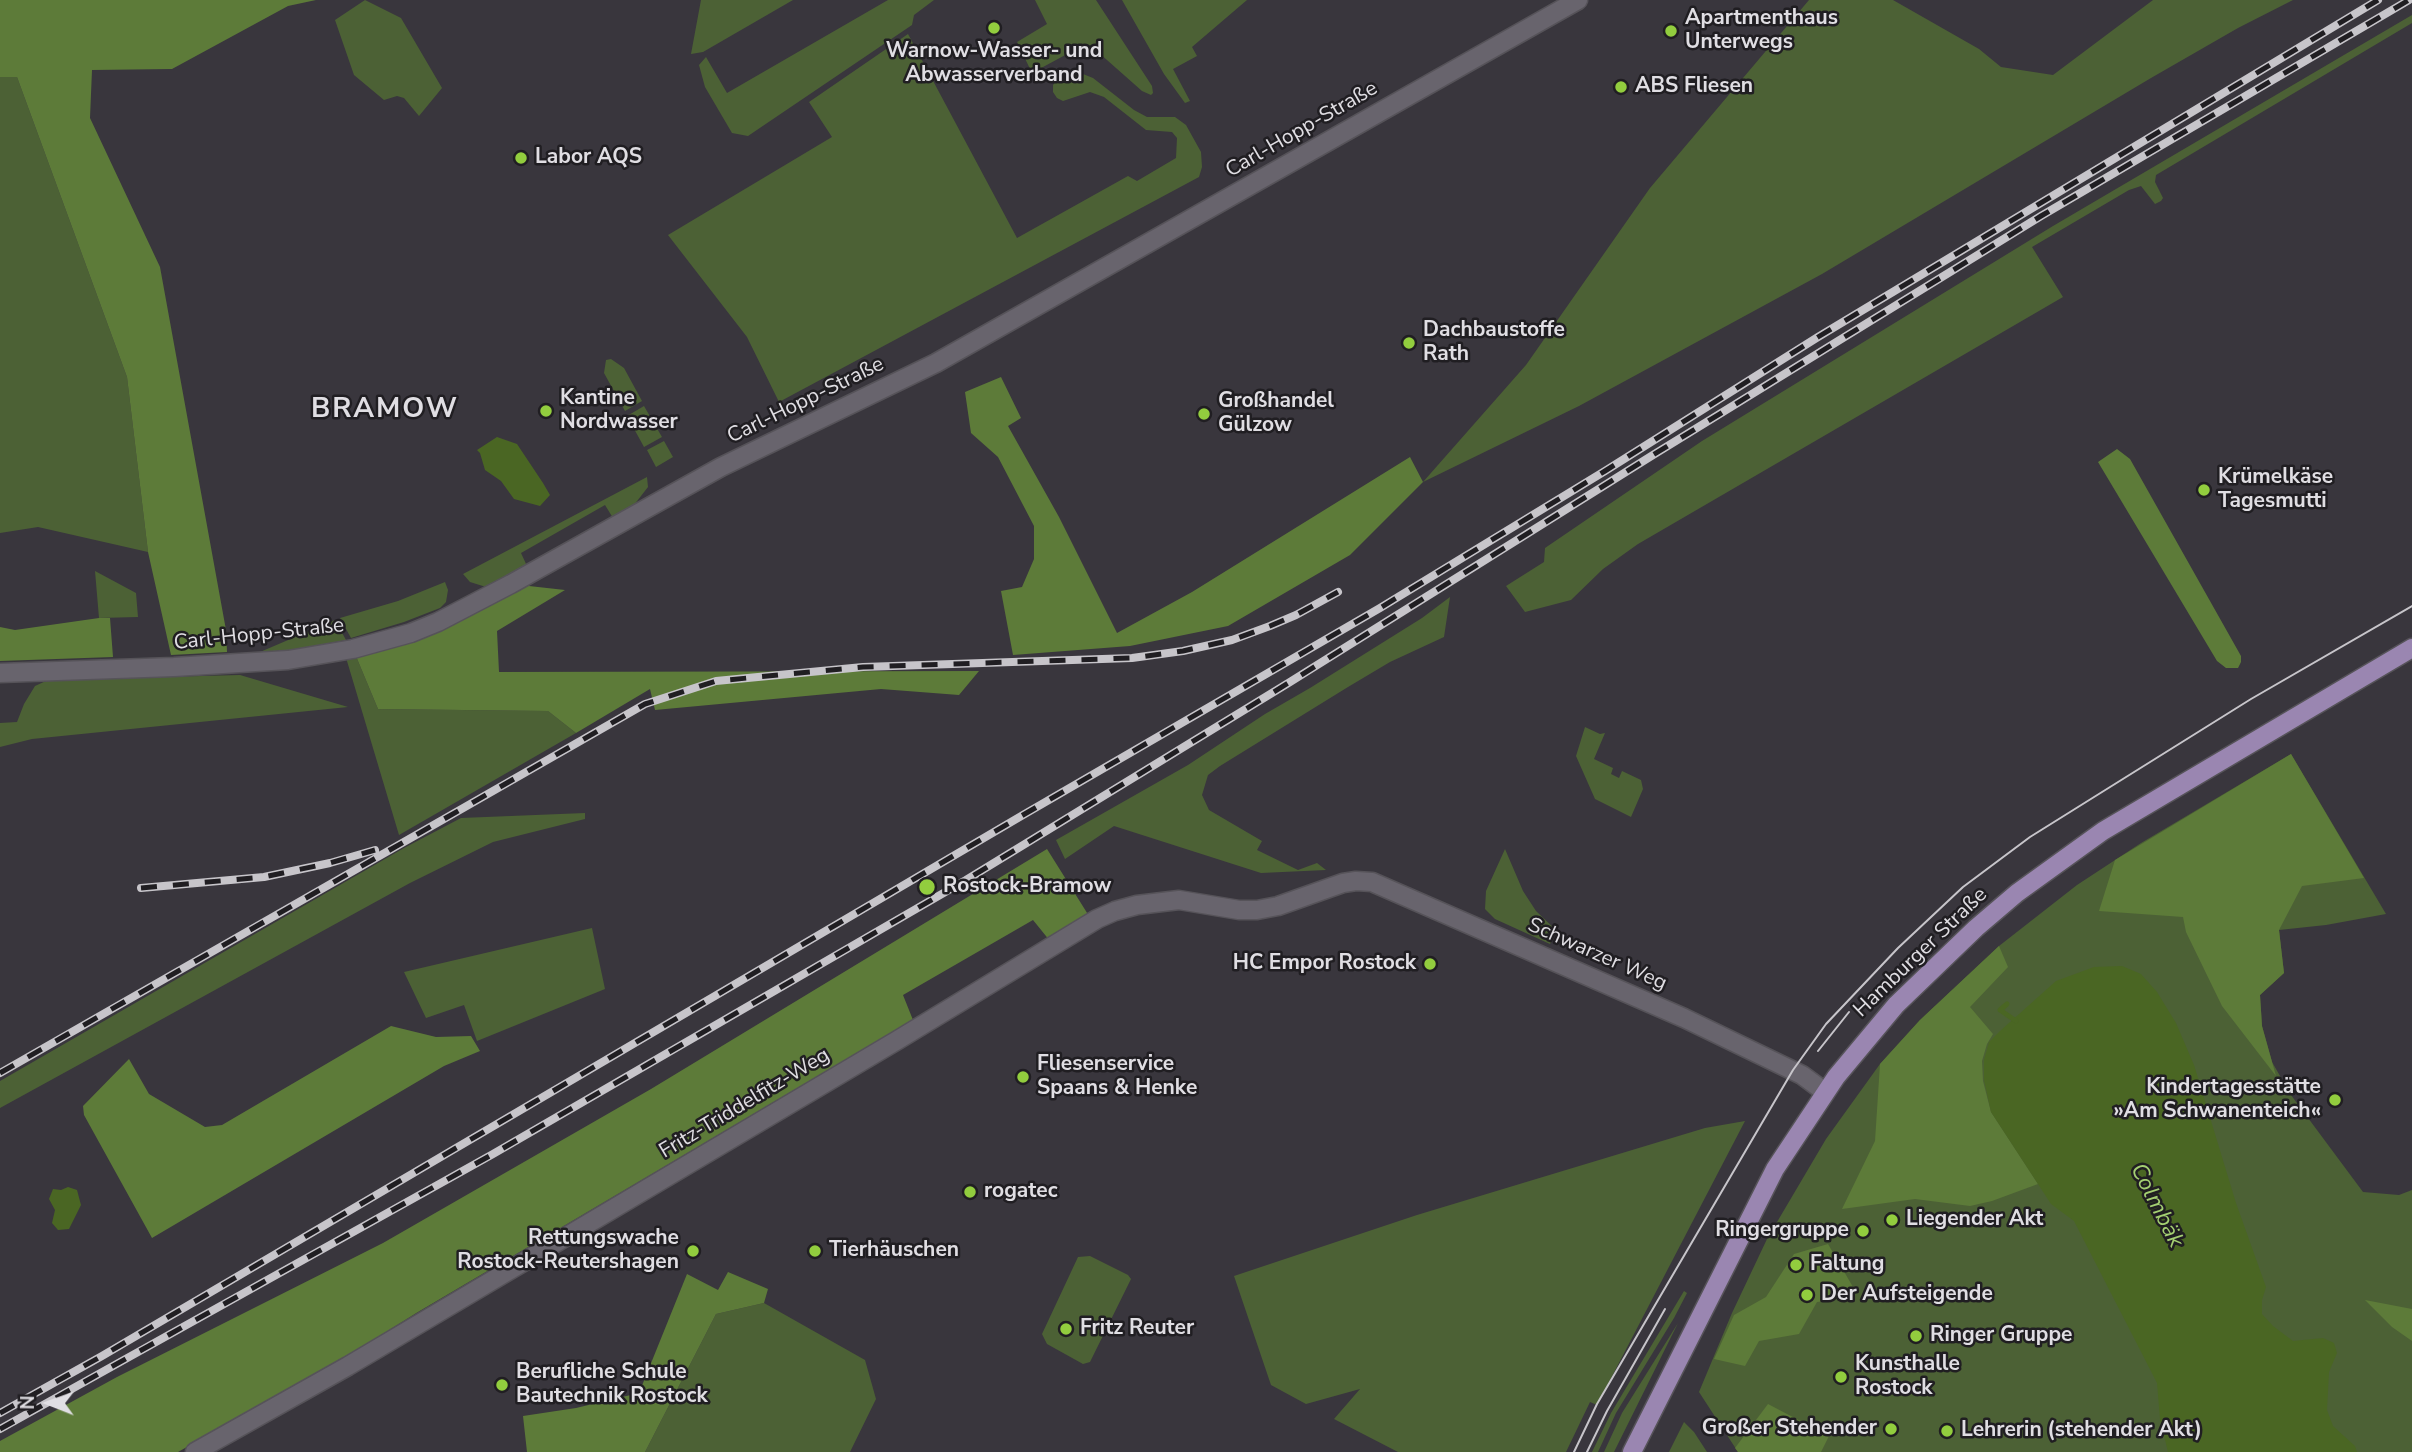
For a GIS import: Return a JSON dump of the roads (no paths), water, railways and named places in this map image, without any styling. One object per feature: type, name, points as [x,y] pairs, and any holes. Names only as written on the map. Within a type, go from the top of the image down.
[{"type":"main road","name":"Hamburger Straße","points":[[1632,1452],[1775,1169],[1825,1092],[1858,1048],[1896,1005],[1976,928],[2017,893],[2103,831],[2412,648]]},
{"type":"street","name":"Carl-Hopp-Straße","points":[[0,673],[288,660],[353,649],[429,626],[511,584],[721,467],[936,363],[1578,0]]},
{"type":"street","name":"Schwarzer Weg","points":[[1343,883],[1373,882],[1461,919],[1768,1058],[1802,1075],[1825,1092]]},
{"type":"street","name":"Fritz-Triddelfitz-Weg","points":[[195,1452],[348,1366],[1097,919],[1115,911],[1157,901],[1179,900],[1239,910],[1257,910],[1278,906],[1343,883]]},
{"type":"water","points":[[497,437],[517,444],[543,483],[550,495],[540,506],[514,499],[501,481],[485,470],[477,450]]},
{"type":"water","points":[[2122,966],[2141,974],[2157,992],[2176,1023],[2194,1065],[2236,1203],[2266,1287],[2262,1314],[2293,1341],[2323,1338],[2334,1343],[2337,1353],[2329,1372],[2327,1410],[2333,1426],[2355,1446],[2357,1452],[2168,1452],[2160,1419],[2157,1383],[2074,1221],[2051,1204],[1991,1112],[1984,1080],[1984,1060],[1989,1042],[2056,981],[2094,967]]},
{"type":"water","points":[[68,1187],[77,1190],[81,1205],[69,1229],[58,1230],[52,1223],[55,1210],[49,1199],[53,1189]]},
{"type":"waterway","name":"Colmbäk","points":[[2007,1004],[2000,1010],[2016,1021]]},
{"type":"tram line","points":[[1574,1452],[1597,1404],[1793,1070],[1826,1024],[1898,948],[1963,887],[2030,837],[2251,699],[2412,606]]},
{"type":"tram line","points":[[1818,1051],[1849,1012]]},
{"type":"tram line","points":[[1587,1452],[1665,1309]]},
{"type":"railway","points":[[0,1413],[102,1356],[1380,608],[1818,337],[2378,0]]},
{"type":"railway","points":[[0,1429],[493,1154],[966,880],[2041,216],[2409,0]]},
{"type":"railway","points":[[0,1073],[645,704],[716,681],[863,667],[1132,658],[1183,651],[1232,640],[1270,626],[1338,592]]},
{"type":"railway","points":[[141,888],[264,877],[375,850]]},
{"type":"place","name":"Warnow-Wasser- und Abwasserverband","points":[[994,28]]},
{"type":"place","name":"Apartmenthaus Unterwegs","points":[[1671,31]]},
{"type":"place","name":"ABS Fliesen","points":[[1621,87]]},
{"type":"place","name":"Labor AQS","points":[[521,158]]},
{"type":"place","name":"Dachbaustoffe Rath","points":[[1409,343]]},
{"type":"place","name":"Kantine Nordwasser","points":[[546,411]]},
{"type":"place","name":"Großhandel Gülzow","points":[[1204,414]]},
{"type":"place","name":"Krümelkäse Tagesmutti","points":[[2204,490]]},
{"type":"place","name":"Rostock-Bramow","points":[[927,887]]},
{"type":"place","name":"HC Empor Rostock","points":[[1430,964]]},
{"type":"place","name":"Fliesenservice Spaans & Henke","points":[[1023,1077]]},
{"type":"place","name":"Kindertagesstätte »Am Schwanenteich«","points":[[2335,1100]]},
{"type":"place","name":"rogatec","points":[[970,1192]]},
{"type":"place","name":"Liegender Akt","points":[[1892,1220]]},
{"type":"place","name":"Ringergruppe","points":[[1863,1231]]},
{"type":"place","name":"Rettungswache Rostock-Reutershagen","points":[[693,1251]]},
{"type":"place","name":"Tierhäuschen","points":[[815,1251]]},
{"type":"place","name":"Faltung","points":[[1796,1265]]},
{"type":"place","name":"Der Aufsteigende","points":[[1807,1295]]},
{"type":"place","name":"Fritz Reuter","points":[[1066,1329]]},
{"type":"place","name":"Ringer Gruppe","points":[[1916,1336]]},
{"type":"place","name":"Kunsthalle Rostock","points":[[1841,1377]]},
{"type":"place","name":"Berufliche Schule Bautechnik Rostock","points":[[502,1385]]},
{"type":"place","name":"Großer Stehender","points":[[1891,1429]]},
{"type":"place","name":"Lehrerin (stehender Akt)","points":[[1947,1431]]},
{"type":"district","name":"BRAMOW","points":[[385,410]]}]
